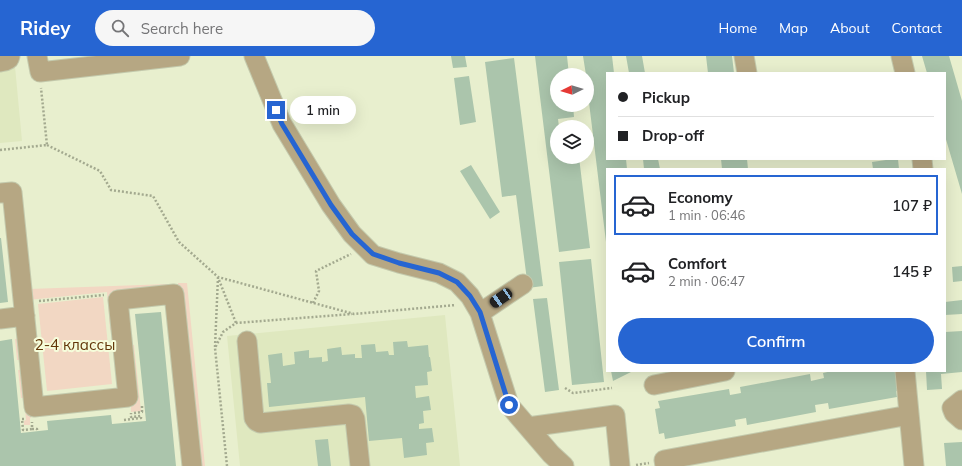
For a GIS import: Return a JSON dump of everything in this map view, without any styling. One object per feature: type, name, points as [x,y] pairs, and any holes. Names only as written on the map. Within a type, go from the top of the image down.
[{"type":"lane","points":[[0,62],[9,59],[10,56]]},
{"type":"lane","points":[[38,64],[180,56]]},
{"type":"lane","points":[[254,56],[282,124],[331,205],[352,234],[373,254],[399,263],[439,273],[457,282],[470,296],[477,308],[509,405],[551,454],[564,466]]},
{"type":"lane","points":[[744,56],[747,72]]},
{"type":"lane","points":[[901,56],[905,72]]},
{"type":"lane","points":[[0,193],[12,192],[30,309],[34,407],[128,397],[118,300],[174,294],[192,466]]},
{"type":"lane","points":[[477,308],[523,284]]},
{"type":"lane","points":[[0,319],[30,309]]},
{"type":"lane","points":[[247,341],[254,418],[256,421],[260,423],[349,414],[353,415],[355,419],[360,466]]},
{"type":"lane","points":[[654,385],[720,372]]},
{"type":"lane","points":[[905,372],[914,466]]},
{"type":"lane","points":[[962,400],[952,408],[954,413],[962,420]]},
{"type":"lane","points":[[528,428],[615,415],[620,466]]},
{"type":"lane","points":[[665,466],[664,460],[909,415]]},
{"type":"path","points":[[38,64],[47,145]]},
{"type":"path","points":[[0,150],[47,145],[100,171],[111,190],[153,196],[180,242],[218,277],[236,323]]},
{"type":"path","points":[[313,303],[319,291],[316,271],[366,248]]},
{"type":"path","points":[[218,277],[354,314],[477,308]]},
{"type":"path","points":[[215,348],[218,277]]},
{"type":"path","points":[[30,309],[105,295],[106,302]]},
{"type":"path","points":[[565,388],[573,393],[612,388]]},
{"type":"path","points":[[123,414],[124,421],[141,418],[141,416],[131,417],[131,413],[142,412],[142,404]]},
{"type":"path","points":[[24,412],[25,419],[22,419],[23,430],[37,429],[37,431]]},
{"type":"path","points":[[32,430],[31,420],[33,420]]},
{"type":"shaded area","points":[[0,56],[14,56],[22,141],[0,143]]},
{"type":"shaded area","points":[[445,315],[460,466],[240,466],[227,336]]},
{"type":"green space","points":[[178,283],[187,283],[205,466],[196,466]]},
{"type":"green space","points":[[169,284],[168,288],[113,296],[116,329],[110,330],[107,292],[28,300],[29,289]]},
{"type":"green space","name":"2-4 классы","points":[[103,297],[112,384],[47,391],[38,304]]},
{"type":"green space","points":[[23,338],[31,418],[30,425],[24,425],[24,421],[26,420],[24,398],[21,398],[18,370],[21,370],[20,360],[17,360],[15,339]]},
{"type":"green space","points":[[129,345],[134,345],[141,411],[131,412]]},
{"type":"building","points":[[451,56],[465,56],[467,67],[453,68]]},
{"type":"building","points":[[535,56],[567,56],[568,68],[550,68],[550,112],[574,112],[574,117],[550,120],[550,164],[580,164],[590,248],[559,252]]},
{"type":"building","points":[[583,56],[612,56],[614,72],[606,72],[606,160],[626,160],[627,168],[606,168],[606,242],[594,143],[594,120],[591,120],[590,112],[594,112],[594,68],[585,68]]},
{"type":"building","points":[[626,56],[642,56],[645,72],[629,72]]},
{"type":"building","points":[[706,56],[732,56],[734,72],[708,72]]},
{"type":"building","points":[[922,56],[949,56],[962,101],[962,194],[946,139],[946,72],[927,72]]},
{"type":"building","points":[[514,58],[543,286],[528,288],[516,195],[502,197],[485,62]]},
{"type":"building","points":[[469,76],[476,122],[460,125],[454,78]]},
{"type":"building","points":[[643,160],[658,160],[660,168],[644,168]]},
{"type":"building","points":[[721,160],[747,160],[748,168],[722,168]]},
{"type":"building","points":[[898,160],[899,168],[873,168],[872,162]]},
{"type":"building","points":[[471,165],[500,212],[490,219],[460,171]]},
{"type":"building","points":[[0,238],[8,302],[0,303]]},
{"type":"building","points":[[591,259],[604,382],[572,385],[559,262]]},
{"type":"building","points":[[962,266],[962,281],[953,282],[952,267]]},
{"type":"building","points":[[547,298],[559,390],[545,392],[533,299]]},
{"type":"building","points":[[962,300],[962,314],[946,315],[946,302]]},
{"type":"building","points":[[161,312],[176,466],[0,466],[0,341],[12,339],[21,433],[48,430],[47,421],[111,415],[112,424],[146,421],[135,314]]},
{"type":"building","points":[[962,331],[962,372],[941,374],[942,389],[927,390],[926,372],[946,372],[946,332]]},
{"type":"building","points":[[407,341],[408,347],[428,345],[432,371],[427,372],[428,385],[415,386],[416,398],[429,396],[431,410],[423,411],[424,423],[419,424],[419,429],[432,428],[434,442],[426,443],[427,455],[404,458],[402,438],[369,441],[365,397],[269,407],[267,383],[271,383],[268,355],[282,353],[283,366],[295,364],[294,352],[309,350],[309,358],[322,357],[322,362],[328,361],[327,349],[341,347],[342,355],[355,354],[355,358],[362,358],[361,345],[375,344],[376,352],[388,351],[389,355],[394,355],[393,342]]},
{"type":"building","points":[[611,372],[631,372],[613,381]]},
{"type":"building","points":[[898,372],[902,390],[896,391],[897,397],[829,409],[828,403],[815,405],[816,412],[747,425],[746,418],[735,420],[736,426],[665,439],[664,433],[659,434],[655,409],[660,408],[658,401],[729,389],[730,395],[741,393],[740,387],[810,374],[811,381],[824,378],[823,373]]},
{"type":"building","points":[[328,439],[331,466],[318,466],[315,440]]},
{"type":"building","points":[[962,442],[962,466],[946,466],[944,443]]},
{"type":"route","points":[[276,110],[282,124],[331,205],[352,234],[373,254],[399,263],[439,273],[457,282],[470,296],[480,312],[509,405]]}]
